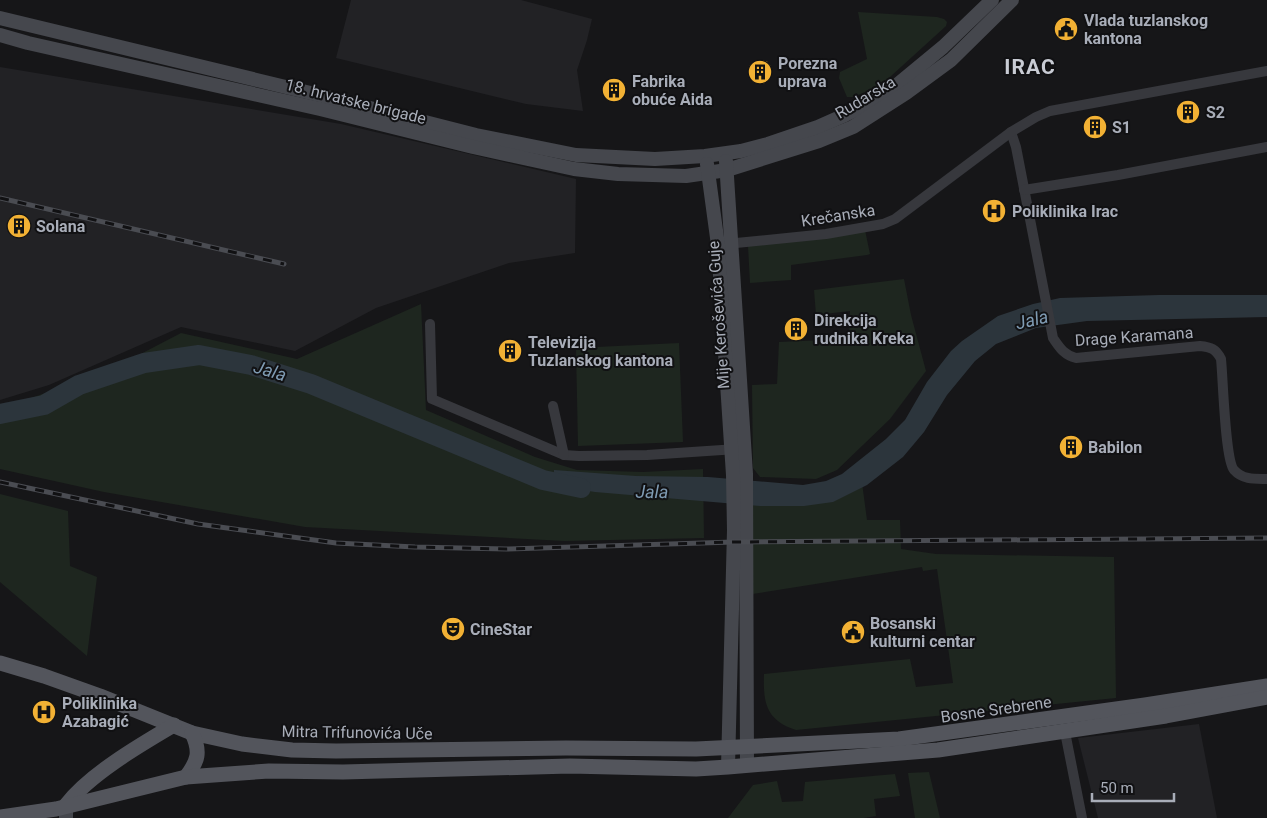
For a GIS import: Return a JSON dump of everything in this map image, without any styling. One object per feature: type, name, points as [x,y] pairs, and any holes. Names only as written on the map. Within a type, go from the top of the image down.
[{"type":"main road","name":"Rudarska","points":[[705,156],[768,144],[818,127],[872,102],[897,85],[943,47],[992,0]]},
{"type":"main road","name":"Rudarska","points":[[708,173],[727,170],[819,141],[854,127],[878,113],[951,60],[1012,0]]},
{"type":"main road","name":"18. hrvatske brigade","points":[[0,18],[314,93],[476,135],[576,155],[655,160],[705,156]]},
{"type":"main road","name":"18. hrvatske brigade","points":[[0,35],[320,109],[473,147],[574,169],[657,176],[686,176],[708,173]]},
{"type":"main road","name":"Mije Keroševića Guje","points":[[725,153],[727,170],[724,244],[740,474],[740,530]]},
{"type":"main road","name":"Mije Keroševića Guje","points":[[705,156],[724,244]]},
{"type":"main road","points":[[0,818],[56,809],[66,812],[186,778],[269,771],[343,772],[570,766],[696,769],[747,765],[740,530]]},
{"type":"main road","points":[[728,767],[740,530]]},
{"type":"main road","name":"Mitra Trifunovića Uče","points":[[0,663],[91,692],[192,733],[242,744],[301,751],[728,748]]},
{"type":"main road","name":"Bosne Srebrene","points":[[728,748],[899,739],[938,735],[1267,686]]},
{"type":"main road","name":"Bosne Srebrene","points":[[747,765],[938,750],[1166,716],[1267,697]]},
{"type":"main road","points":[[66,812],[83,786],[147,741],[174,725]]},
{"type":"main road","points":[[186,778],[193,767],[198,749],[192,733]]},
{"type":"street","name":"Krečanska","points":[[724,244],[826,234],[883,224],[896,219],[1011,132],[1050,111],[1267,71]]},
{"type":"street","points":[[1011,132],[1016,147],[1024,190],[1118,175],[1267,147]]},
{"type":"street","name":"Drage Karamana","points":[[1024,190],[1053,338],[1060,349],[1068,356],[1076,358],[1200,346],[1210,347],[1217,352],[1221,359],[1227,438],[1233,469],[1240,475],[1250,479],[1267,478]]},
{"type":"street","points":[[430,324],[432,399],[564,455],[647,455],[738,449]]},
{"type":"street","points":[[554,406],[564,455]]},
{"type":"street","points":[[1065,732],[1082,818]]},
{"type":"shaded area","points":[[351,0],[521,0],[592,19],[577,70],[583,111],[526,104],[336,58]]},
{"type":"shaded area","points":[[858,12],[937,17],[947,22],[946,26],[880,86],[853,97],[847,97],[839,78],[840,72],[867,59]]},
{"type":"shaded area","points":[[0,67],[341,124],[576,179],[575,253],[509,263],[376,308],[295,351],[181,327],[49,385],[0,400]]},
{"type":"shaded area","points":[[865,230],[870,254],[791,265],[791,280],[750,283],[748,246]]},
{"type":"shaded area","points":[[904,279],[911,315],[926,371],[890,419],[837,470],[816,479],[760,477],[753,468],[752,385],[777,384],[779,342],[849,339],[850,311],[816,315],[814,290]]},
{"type":"shaded area","points":[[421,304],[426,410],[535,457],[577,470],[643,472],[703,469],[704,538],[565,541],[305,527],[104,492],[0,469],[0,408],[110,370],[181,333],[297,359]]},
{"type":"shaded area","points":[[679,343],[683,442],[578,446],[576,348]]},
{"type":"shaded area","points":[[861,475],[867,520],[900,520],[901,549],[936,554],[1114,557],[1116,698],[796,730],[786,726],[772,716],[764,694],[764,674],[910,659],[916,687],[953,683],[937,569],[923,571],[922,567],[746,595],[746,494],[805,495]]},
{"type":"shaded area","points":[[0,494],[68,511],[70,566],[97,577],[87,656],[0,582]]},
{"type":"shaded area","points":[[1199,724],[1217,818],[1098,818],[1078,738]]},
{"type":"shaded area","points":[[929,772],[940,818],[915,818],[908,773]]},
{"type":"shaded area","points":[[895,774],[900,796],[874,799],[876,816],[864,818],[728,818],[753,785],[777,781],[782,802],[803,801],[805,782]]},
{"type":"water","points":[[1159,295],[1267,295],[1267,317],[1087,321],[1036,328],[996,344],[975,361],[947,395],[924,432],[903,457],[867,485],[833,502],[804,506],[760,506],[595,492],[553,485],[554,470],[636,476],[708,477],[803,485],[826,481],[842,474],[886,439],[905,420],[927,382],[951,351],[998,316],[1033,304],[1060,298]]},
{"type":"waterway","name":"Jala","points":[[0,414],[44,405],[79,385],[144,363],[199,355],[251,365],[311,384],[543,480],[581,488]]},
{"type":"railway","points":[[0,198],[284,264]]},
{"type":"railway","points":[[0,482],[198,524],[336,543],[415,547],[506,549],[734,542],[1267,538]]},
{"type":"place","name":"Vlada tuzlanskog kantona","points":[[1066,29]]},
{"type":"place","name":"Porezna uprava","points":[[760,72]]},
{"type":"place","name":"Fabrika obuće Aida","points":[[614,90]]},
{"type":"place","name":"S2","points":[[1188,112]]},
{"type":"place","name":"S1","points":[[1095,127]]},
{"type":"place","name":"Poliklinika Irac","points":[[994,211]]},
{"type":"place","name":"Solana","points":[[19,226]]},
{"type":"place","name":"Direkcija rudnika Kreka","points":[[796,329]]},
{"type":"place","name":"Televizija Tuzlanskog kantona","points":[[510,351]]},
{"type":"place","name":"Babilon","points":[[1071,447]]},
{"type":"place","name":"CineStar","points":[[453,629]]},
{"type":"place","name":"Bosanski kulturni centar","points":[[853,632]]},
{"type":"place","name":"Poliklinika Azabagić","points":[[44,712]]},
{"type":"district","name":"IRAC","points":[[1030,67]]}]
